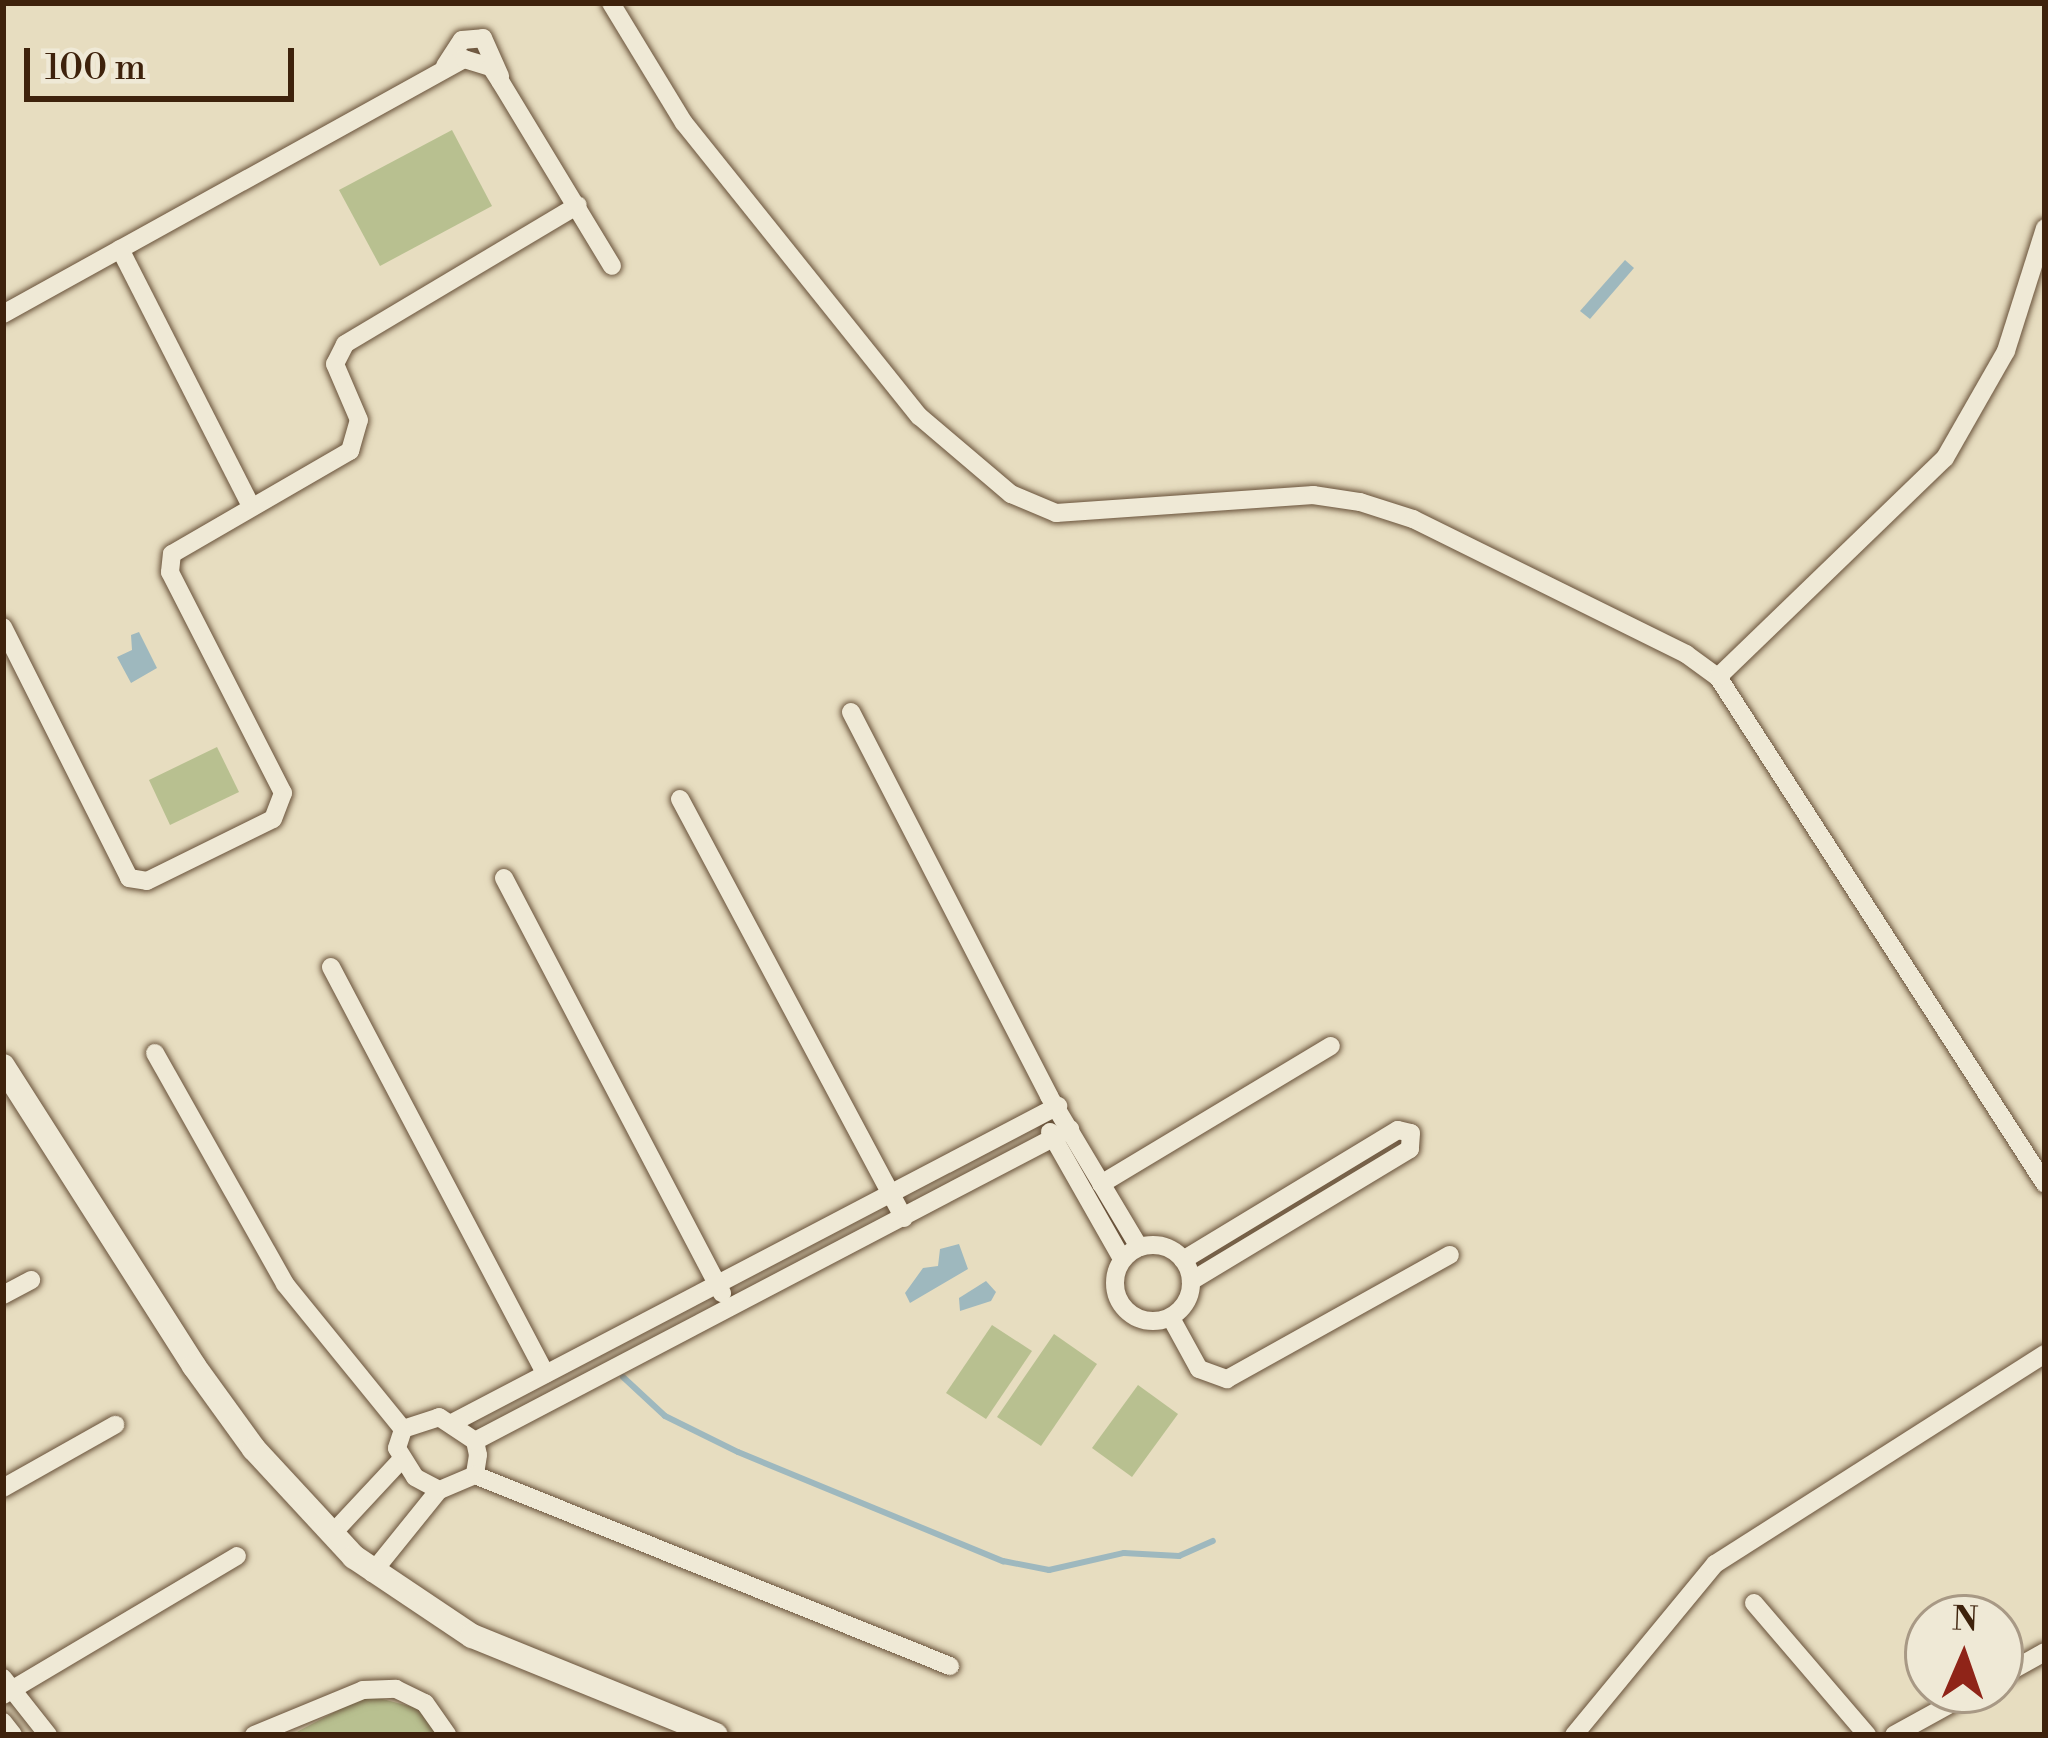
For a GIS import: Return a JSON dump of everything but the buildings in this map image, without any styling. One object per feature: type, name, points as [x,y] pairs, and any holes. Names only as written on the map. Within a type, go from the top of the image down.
[{"type":"street","points":[[610,3],[684,123],[919,416],[1011,494],[1057,513],[1313,495],[1360,502],[1434,530],[1686,654],[1718,677],[2045,1184]]},
{"type":"street","points":[[3,314],[445,66],[478,62],[500,81],[612,266]]},
{"type":"street","points":[[3,626],[129,878],[147,881],[273,819],[283,794],[169,562],[179,544],[358,442],[359,420],[337,379],[345,344],[578,205]]},
{"type":"street","points":[[1718,677],[1945,458],[2006,351],[2045,228]]},
{"type":"street","points":[[120,249],[250,504]]},
{"type":"street","points":[[851,712],[1062,1133],[1131,1253]]},
{"type":"street","points":[[680,799],[904,1218]]},
{"type":"street","points":[[504,878],[730,1308]]},
{"type":"street","points":[[331,967],[546,1374]]},
{"type":"street","points":[[1101,1184],[1331,1046]]},
{"type":"street","points":[[155,1052],[285,1284],[403,1429],[400,1461],[332,1534]]},
{"type":"street","points":[[3,1066],[194,1366],[254,1449],[372,1573],[472,1636],[716,1735]]},
{"type":"street","points":[[454,1422],[892,1195],[1049,1106]]},
{"type":"street","points":[[1171,1318],[1191,1280],[1410,1149],[1413,1136],[1398,1130],[1183,1259]]},
{"type":"street","points":[[1062,1133],[1101,1184],[1131,1253],[1119,1302],[1141,1320],[1171,1318]]},
{"type":"street","points":[[476,1441],[1062,1133]]},
{"type":"street","points":[[1131,1253],[1163,1246],[1183,1259],[1191,1280]]},
{"type":"street","points":[[1171,1318],[1199,1369],[1227,1379],[1450,1255]]},
{"type":"street","points":[[3,1295],[32,1280]]},
{"type":"street","points":[[1574,1735],[1714,1564],[2045,1354]]},
{"type":"street","points":[[403,1429],[439,1417],[454,1422],[476,1441]]},
{"type":"street","points":[[3,1488],[115,1424]]},
{"type":"street","points":[[475,1475],[476,1441]]},
{"type":"street","points":[[400,1461],[439,1490]]},
{"type":"street","points":[[372,1573],[439,1490],[475,1475],[950,1666]]},
{"type":"street","points":[[48,1735],[6,1687],[237,1556]]},
{"type":"street","points":[[1754,1603],[1867,1735]]},
{"type":"street","points":[[254,1735],[363,1690],[396,1689],[424,1703],[447,1735]]},
{"type":"street","points":[[1894,1735],[1932,1714]]},
{"type":"street","points":[[3,1722],[13,1735]]},
{"type":"green space","points":[[452,130],[492,206],[380,266],[339,190]]},
{"type":"green space","points":[[217,747],[239,792],[170,825],[149,780]]},
{"type":"green space","points":[[992,1325],[1032,1351],[986,1419],[946,1393]]},
{"type":"green space","points":[[1054,1334],[1097,1364],[1041,1446],[997,1417]]},
{"type":"green space","points":[[1138,1385],[1178,1414],[1132,1477],[1092,1448]]},
{"type":"green space","points":[[367,1695],[417,1708],[437,1735],[291,1735]]},
{"type":"water","points":[[1625,260],[1634,268],[1590,319],[1580,311]]},
{"type":"water","points":[[139,632],[157,668],[131,683],[117,657],[132,650],[131,635]]},
{"type":"water","points":[[959,1244],[968,1269],[910,1303],[905,1293],[923,1268],[938,1266],[940,1249]]},
{"type":"water","points":[[986,1281],[996,1292],[991,1301],[960,1311],[959,1298]]},
{"type":"waterway","points":[[623,1377],[665,1416],[738,1452],[1003,1561],[1049,1570],[1124,1553],[1179,1556],[1213,1541]]}]
